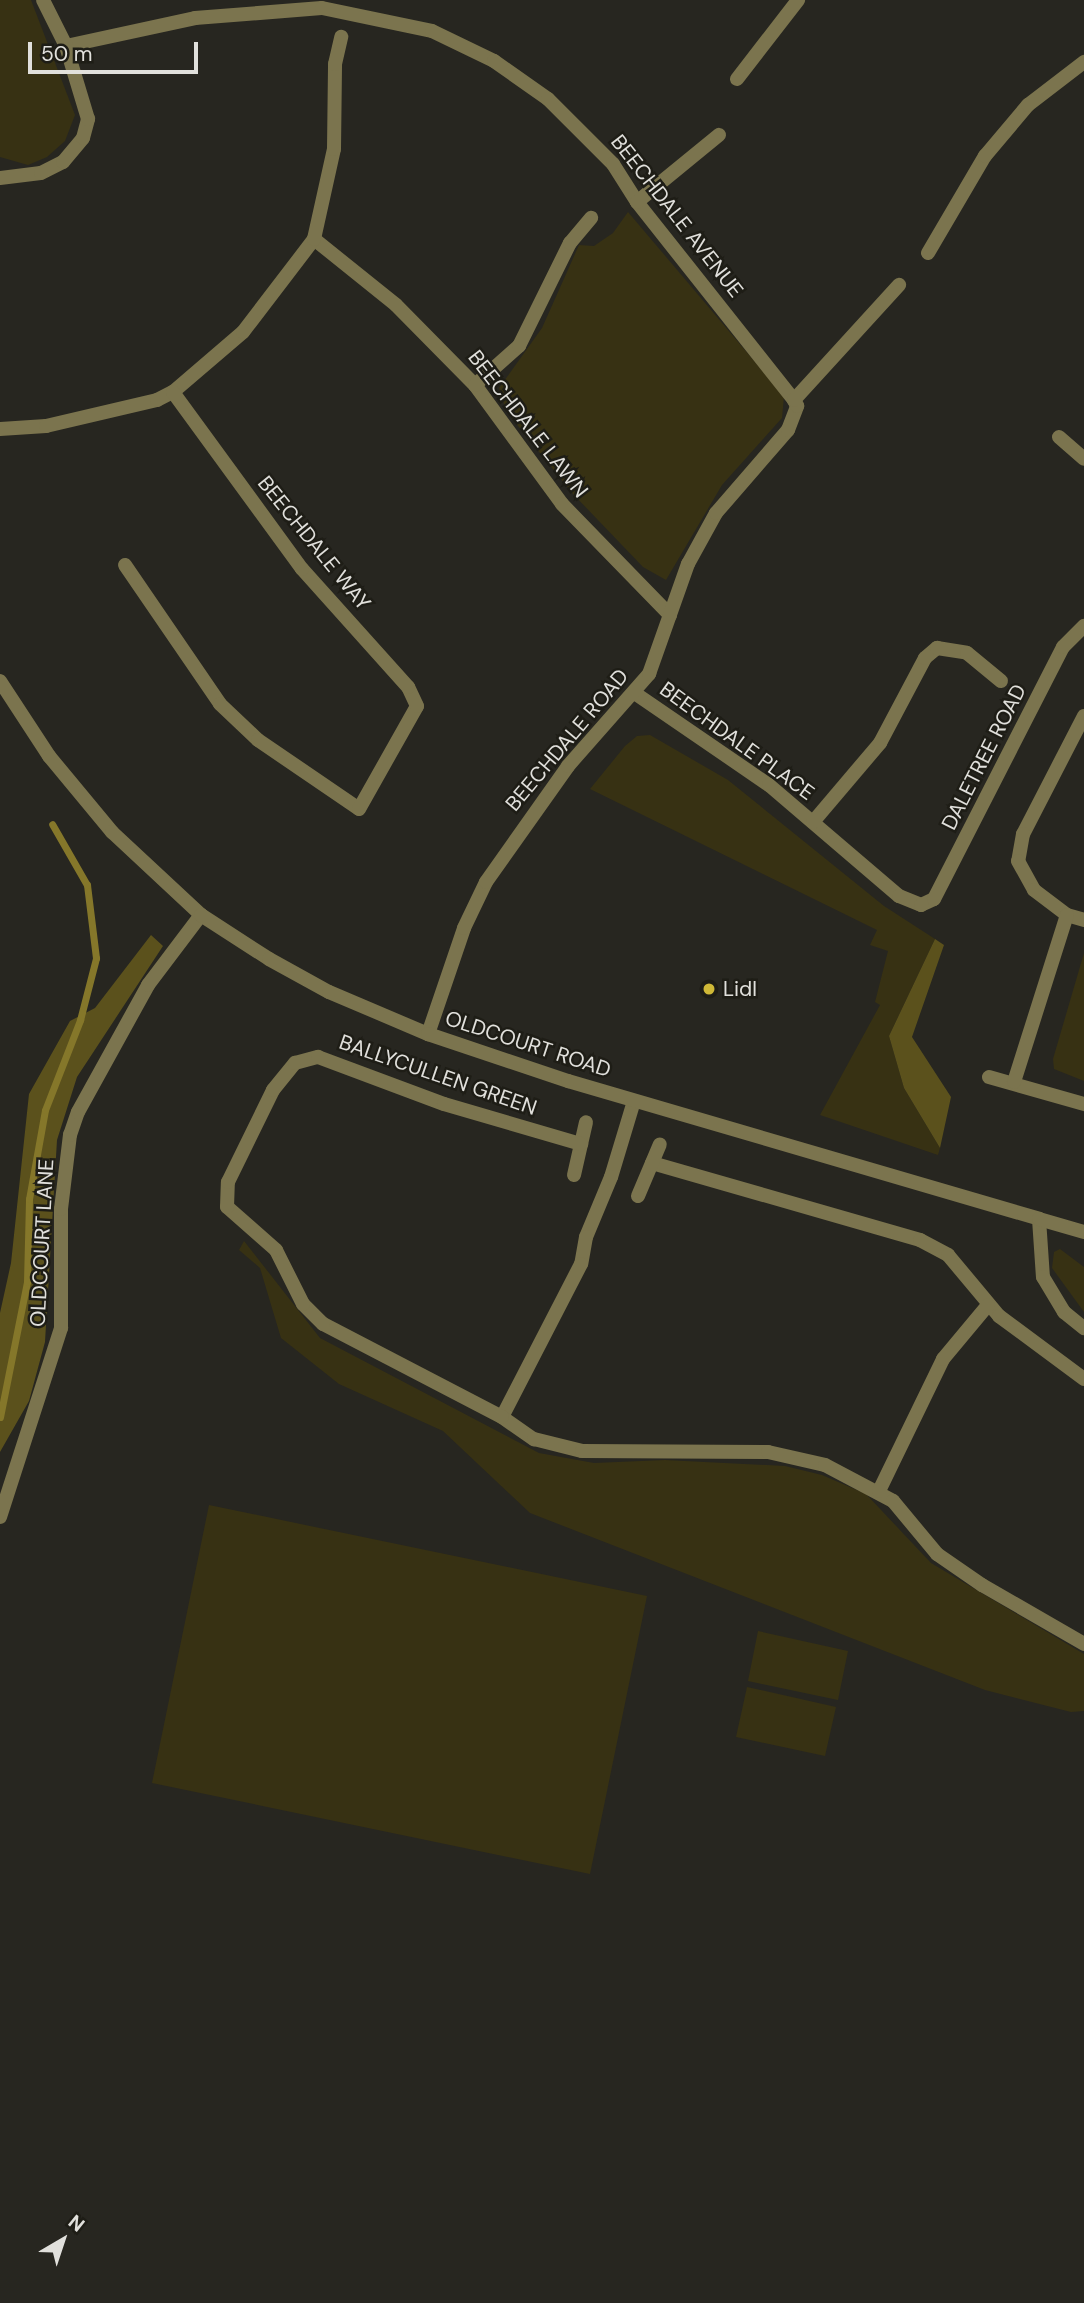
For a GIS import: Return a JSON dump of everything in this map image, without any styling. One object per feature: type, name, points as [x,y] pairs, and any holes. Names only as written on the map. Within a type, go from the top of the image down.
[{"type":"street","points":[[0,178],[41,173],[63,162],[83,138],[88,119],[84,98],[66,46],[43,0]]},
{"type":"street","points":[[737,79],[798,0]]},
{"type":"street","name":"BEECHDALE AVENUE","points":[[66,46],[195,18],[322,8],[385,18],[432,31],[494,61],[548,99],[613,164],[637,202],[794,400]]},
{"type":"street","points":[[0,429],[46,426],[173,392],[243,332],[314,239],[334,149],[335,64],[341,37]]},
{"type":"street","points":[[928,253],[985,156],[1028,105],[1084,62]]},
{"type":"street","points":[[637,202],[719,135]]},
{"type":"street","points":[[475,385],[519,346],[570,243],[591,218]]},
{"type":"street","name":"BEECHDALE LAWN","points":[[314,239],[396,305],[475,385],[562,504],[670,615]]},
{"type":"street","points":[[794,400],[900,285]]},
{"type":"street","name":"BEECHDALE WAY","points":[[125,565],[220,704],[258,740],[359,809],[417,706],[408,687],[302,569],[173,392]]},
{"type":"street","name":"BEECHDALE ROAD","points":[[428,1034],[464,928],[486,883],[568,766],[636,694],[659,652],[688,564],[716,513],[789,430],[797,406],[794,400]]},
{"type":"street","points":[[1059,437],[1084,459]]},
{"type":"street","name":"DALETREE ROAD","points":[[921,905],[934,899],[1063,647],[1084,626]]},
{"type":"street","name":"BEECHDALE PLACE","points":[[813,822],[880,743],[925,658],[937,648],[967,653],[1002,681]]},
{"type":"street","name":"OLDCOURT ROAD","points":[[0,681],[83,801],[140,860],[201,915],[329,992],[428,1034],[634,1101],[1084,1232]]},
{"type":"street","name":"BEECHDALE PLACE","points":[[636,694],[769,785],[899,896],[921,905]]},
{"type":"street","points":[[1084,716],[1023,834],[1018,861],[1034,890],[1067,915],[1084,920]]},
{"type":"street","name":"OLDCOURT LANE","points":[[0,1517],[61,1328],[61,1209],[70,1135],[78,1112],[148,985],[201,915]]},
{"type":"street","points":[[1014,1083],[1067,915]]},
{"type":"street","name":"BALLYCULLEN GREEN","points":[[581,1144],[456,1108],[318,1057],[295,1063],[273,1090],[228,1182],[227,1207],[276,1250],[303,1304],[323,1324],[502,1418],[534,1439],[582,1451],[768,1452],[825,1465],[879,1491],[893,1501],[937,1554],[1084,1644]]},
{"type":"street","points":[[989,1077],[1084,1104]]},
{"type":"street","points":[[502,1418],[581,1264],[586,1237],[611,1177],[634,1101]]},
{"type":"street","points":[[574,1175],[586,1122]]},
{"type":"street","points":[[638,1196],[660,1144]]},
{"type":"street","points":[[652,1164],[920,1240],[948,1255],[988,1305],[1045,1353],[1084,1379]]},
{"type":"street","points":[[1040,1219],[1043,1276],[1063,1312],[1084,1328]]},
{"type":"street","points":[[879,1491],[943,1359],[988,1305]]},
{"type":"shaded area","points":[[0,0],[31,0],[75,115],[65,141],[47,157],[28,165],[0,157]]},
{"type":"shaded area","points":[[628,212],[784,396],[782,418],[722,485],[666,580],[643,567],[573,494],[506,411],[499,388],[542,328],[579,245],[594,246],[613,233]]},
{"type":"shaded area","points":[[650,735],[728,780],[884,906],[935,939],[889,1036],[904,1088],[940,1148],[938,1155],[820,1115],[880,1005],[875,1002],[888,951],[870,945],[877,930],[590,789],[625,746],[637,736]]},
{"type":"shaded area","points":[[151,935],[163,946],[77,1077],[57,1140],[45,1342],[29,1401],[0,1452],[0,1313],[11,1263],[29,1094],[70,1021],[95,1008]]},
{"type":"shaded area","points":[[935,939],[944,945],[912,1037],[951,1097],[940,1148],[904,1088],[889,1036]]},
{"type":"shaded area","points":[[1084,953],[1084,1081],[1054,1069],[1053,1059]]},
{"type":"shaded area","points":[[244,1241],[320,1338],[539,1453],[594,1463],[665,1460],[785,1466],[822,1475],[866,1494],[931,1563],[1084,1654],[1084,1711],[1071,1712],[985,1690],[530,1513],[443,1431],[339,1384],[281,1338],[260,1268],[239,1250]]},
{"type":"shaded area","points":[[1060,1249],[1084,1267],[1084,1312],[1052,1268],[1054,1252]]},
{"type":"shaded area","points":[[209,1505],[647,1596],[590,1874],[152,1783]]},
{"type":"shaded area","points":[[758,1631],[848,1651],[838,1700],[748,1681]]},
{"type":"shaded area","points":[[747,1687],[836,1707],[825,1756],[736,1737]]},
{"type":"waterway","points":[[0,1417],[27,1282],[29,1199],[45,1110],[80,1020],[96,958],[87,885],[52,824]]},
{"type":"place","name":"Lidl","points":[[709,989]]}]
